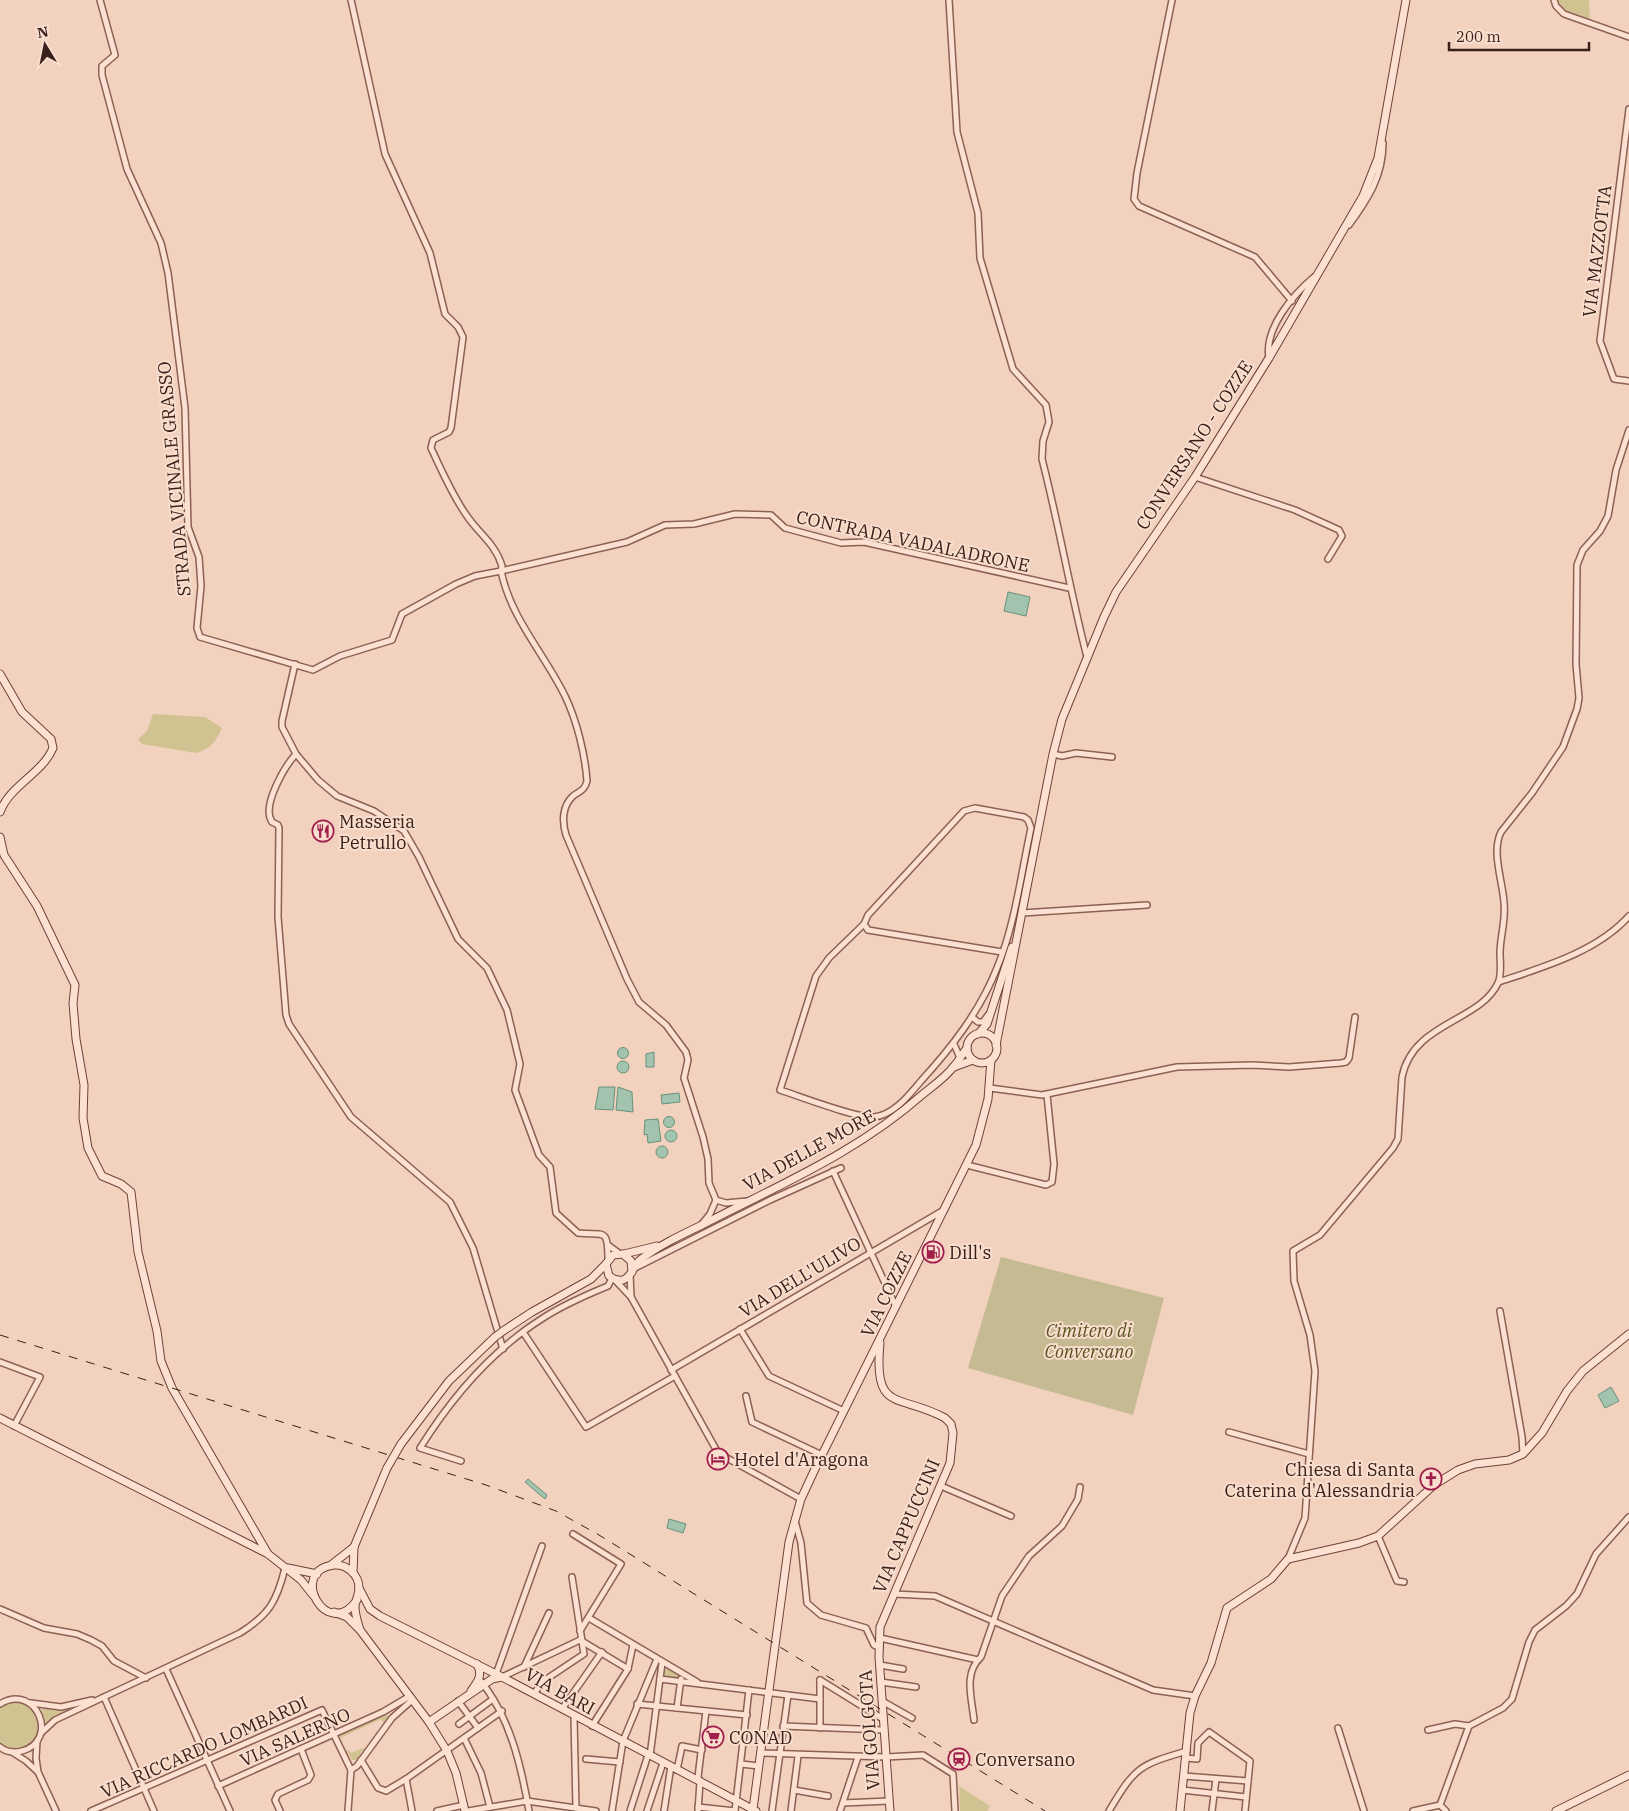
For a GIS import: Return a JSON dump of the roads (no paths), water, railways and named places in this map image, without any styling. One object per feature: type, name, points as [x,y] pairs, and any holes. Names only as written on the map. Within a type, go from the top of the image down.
[{"type":"main road","name":"CONVERSANO - COZZE","points":[[1022,913],[1053,754],[1062,719],[1116,592],[1195,477],[1269,358],[1344,232],[1372,177],[1383,131],[1406,0]]},
{"type":"main road","points":[[0,674],[2,684],[22,712],[51,739],[53,748],[42,765],[9,796],[0,812]]},
{"type":"main road","points":[[0,837],[4,856],[37,906],[75,985],[73,1003],[75,1030],[84,1085],[83,1118],[88,1148],[102,1176],[121,1184],[131,1192],[134,1201],[138,1252],[157,1331],[161,1361],[172,1388],[268,1554]]},
{"type":"main road","points":[[954,1067],[967,1048],[970,1039],[988,1024],[1022,913]]},
{"type":"main road","points":[[954,1067],[973,1060],[981,1063],[991,1060],[996,1053],[1022,913]]},
{"type":"main road","points":[[978,1034],[987,1034],[996,1045]]},
{"type":"main road","points":[[967,1048],[973,1060]]},
{"type":"main road","name":"VIA COZZE","points":[[754,1810],[782,1585],[795,1518],[801,1499],[967,1165],[985,1116],[990,1088],[991,1060]]},
{"type":"main road","points":[[981,1063],[990,1078]]},
{"type":"main road","name":"VIA DELLE MORE","points":[[667,1242],[834,1158],[865,1140],[890,1123],[954,1067]]},
{"type":"main road","points":[[591,1279],[612,1278],[622,1280],[632,1271],[637,1262],[667,1242]]},
{"type":"main road","points":[[360,1630],[355,1606],[360,1588],[353,1573],[354,1546],[387,1468],[401,1444],[449,1381],[495,1337],[532,1312],[591,1279],[607,1262],[621,1254],[631,1254],[667,1242]]},
{"type":"main road","points":[[621,1254],[631,1261],[632,1271]]},
{"type":"main road","points":[[607,1262],[612,1278]]},
{"type":"main road","points":[[1180,1811],[1190,1713],[1195,1696],[1211,1663],[1227,1608],[1271,1579],[1288,1559],[1359,1544],[1378,1536],[1434,1485],[1452,1473],[1468,1466],[1509,1460],[1522,1454],[1542,1433],[1582,1371],[1629,1334]]},
{"type":"main road","name":"VIA CAPPUCCINI","points":[[880,1338],[879,1379],[886,1394],[894,1400],[939,1415],[951,1424],[953,1433],[952,1454],[941,1486],[880,1628],[880,1648]]},
{"type":"main road","points":[[0,1418],[268,1554],[301,1580],[320,1607],[347,1616],[360,1630],[410,1696],[447,1751],[456,1773],[466,1809]]},
{"type":"main road","points":[[313,1595],[312,1587],[317,1574],[354,1546]]},
{"type":"main road","points":[[330,1566],[343,1566],[353,1573]]},
{"type":"main road","points":[[285,1568],[317,1574]]},
{"type":"main road","name":"VIA BARI","points":[[360,1588],[370,1609],[477,1664],[491,1678],[534,1694],[754,1810]]},
{"type":"main road","points":[[334,1612],[348,1609],[357,1600]]},
{"type":"main road","name":"VIA GOLGOTA","points":[[880,1648],[890,1811]]},
{"type":"main road","points":[[429,1722],[491,1678],[480,1670],[477,1664]]},
{"type":"main road","points":[[1556,1811],[1629,1775]]},
{"type":"street","name":"STRADA VICINALE GRASSO","points":[[100,0],[114,51],[113,58],[102,66],[102,75],[127,169],[161,243],[168,273],[185,408],[188,527],[199,557],[201,586],[197,628],[200,637],[295,664]]},
{"type":"street","points":[[351,0],[385,154],[430,253],[445,314],[458,327],[463,337],[451,428],[449,432],[433,440],[431,448],[457,501],[469,519],[492,544],[501,562],[501,571],[514,612],[564,695],[575,724],[587,781],[586,787],[566,804],[563,817],[566,835],[627,979],[639,1002],[666,1025],[686,1052],[688,1060],[684,1078],[704,1137],[708,1159],[709,1183],[716,1200],[710,1214],[701,1225]]},
{"type":"street","points":[[950,0],[957,132],[978,213],[980,258],[1013,369],[1042,399],[1048,415],[1048,427],[1042,459],[1056,516],[1069,588],[1088,658]]},
{"type":"street","points":[[1172,0],[1136,173],[1134,199],[1140,206],[1255,258],[1292,301]]},
{"type":"street","points":[[1554,0],[1556,6],[1564,14],[1629,37]]},
{"type":"street","name":"VIA MAZZOTTA","points":[[1629,109],[1600,341],[1614,379],[1629,381]]},
{"type":"street","points":[[1269,358],[1269,341],[1278,322],[1301,289],[1319,273]]},
{"type":"street","points":[[1499,982],[1504,905],[1498,839],[1501,832],[1532,793],[1563,747],[1577,709],[1579,698],[1576,664],[1577,566],[1583,550],[1600,530],[1608,516],[1616,470],[1629,430]]},
{"type":"street","points":[[1195,477],[1295,510],[1340,530],[1342,536],[1328,559]]},
{"type":"street","name":"CONTRADA VADALADRONE","points":[[295,664],[317,670],[334,659],[392,640],[405,612],[456,584],[475,576],[627,542],[665,525],[694,524],[735,514],[771,515],[785,528],[841,543],[864,542],[1069,588]]},
{"type":"street","points":[[295,664],[282,727],[296,754],[318,780],[337,796],[374,811],[404,831],[419,857],[458,938],[487,968],[507,1010],[520,1064],[515,1090],[539,1154],[550,1167],[556,1213],[578,1232],[599,1232],[603,1234],[608,1245],[607,1262]]},
{"type":"street","points":[[1053,754],[1062,756],[1076,753],[1112,757]]},
{"type":"street","points":[[296,754],[280,776],[269,814],[272,822],[278,824],[280,834],[278,917],[287,1020],[301,1045],[352,1117],[450,1202],[473,1248],[503,1349]]},
{"type":"street","points":[[975,808],[1024,817],[1028,820],[1031,828],[998,967],[972,1017],[954,1044],[910,1094],[892,1110],[881,1116],[865,1117],[780,1090],[816,976],[828,958],[864,924],[868,915],[964,811],[975,808]]},
{"type":"street","points":[[1022,913],[1147,905]]},
{"type":"street","points":[[1288,1559],[1305,1518],[1315,1370],[1310,1335],[1294,1280],[1293,1251],[1295,1247],[1311,1242],[1320,1235],[1393,1148],[1398,1139],[1404,1068],[1415,1051],[1434,1032],[1484,1002],[1499,982],[1572,954],[1612,933],[1629,916]]},
{"type":"street","points":[[864,924],[868,930],[1002,952]]},
{"type":"street","points":[[972,1017],[978,1022],[986,1019],[1005,972]]},
{"type":"street","points":[[990,1088],[1048,1095],[1177,1067],[1252,1065],[1289,1067],[1346,1062],[1349,1058],[1355,1017]]},
{"type":"street","points":[[954,1044],[967,1048]]},
{"type":"street","points":[[954,1044],[960,1058]]},
{"type":"street","points":[[967,1165],[1046,1185],[1052,1182],[1054,1164],[1048,1095]]},
{"type":"street","points":[[631,1297],[632,1271],[770,1200],[841,1168]]},
{"type":"street","points":[[834,1171],[896,1307]]},
{"type":"street","points":[[716,1200],[726,1203],[750,1200]]},
{"type":"street","name":"VIA DELL'ULIVO","points":[[672,1370],[871,1251],[944,1210]]},
{"type":"street","points":[[608,1245],[621,1254]]},
{"type":"street","points":[[461,1461],[420,1448],[443,1411],[462,1388],[523,1332],[562,1307],[608,1286],[612,1278],[631,1297],[718,1453],[801,1499]]},
{"type":"street","points":[[1500,1311],[1522,1437],[1522,1454]]},
{"type":"street","points":[[740,1329],[769,1376],[844,1411]]},
{"type":"street","points":[[523,1332],[586,1428],[675,1376]]},
{"type":"street","points":[[0,1362],[40,1377],[14,1426]]},
{"type":"street","points":[[746,1396],[752,1422],[822,1454]]},
{"type":"street","points":[[1229,1432],[1309,1454]]},
{"type":"street","points":[[941,1486],[1011,1516]]},
{"type":"street","points":[[974,1720],[969,1679],[981,1657],[1002,1596],[1029,1556],[1062,1526],[1078,1499],[1080,1487]]},
{"type":"street","points":[[1428,1730],[1455,1724],[1469,1726],[1503,1708],[1512,1700],[1529,1642],[1535,1630],[1566,1606],[1577,1594],[1596,1554],[1629,1517]]},
{"type":"street","points":[[795,1518],[801,1543],[807,1603],[821,1615],[866,1628],[874,1645],[880,1648]]},
{"type":"street","points":[[572,1534],[622,1564],[580,1631]]},
{"type":"street","points":[[1378,1536],[1397,1581],[1404,1582]]},
{"type":"street","points":[[529,1811],[521,1771],[502,1711],[488,1692],[491,1678],[542,1546]]},
{"type":"street","points":[[41,1732],[55,1720],[166,1669],[240,1633],[260,1621],[273,1604],[285,1568]]},
{"type":"street","points":[[534,1694],[542,1682],[582,1656],[572,1577]]},
{"type":"street","points":[[894,1594],[935,1596],[1153,1690],[1195,1696]]},
{"type":"street","points":[[0,1609],[44,1628],[67,1631],[92,1640],[102,1646],[114,1661],[146,1678]]},
{"type":"street","points":[[524,1667],[549,1614]]},
{"type":"street","points":[[589,1618],[662,1663],[702,1684]]},
{"type":"street","points":[[880,1638],[978,1660]]},
{"type":"street","points":[[491,1678],[524,1667],[580,1640]]},
{"type":"street","points":[[580,1640],[628,1669]]},
{"type":"street","points":[[592,1726],[628,1669],[634,1645]]},
{"type":"street","points":[[562,1709],[602,1652]]},
{"type":"street","points":[[612,1811],[623,1741],[657,1659]]},
{"type":"street","points":[[630,1811],[649,1755],[662,1663]]},
{"type":"street","points":[[880,1665],[903,1669]]},
{"type":"street","points":[[166,1669],[229,1811]]},
{"type":"street","points":[[677,1708],[681,1673]]},
{"type":"street","points":[[660,1679],[820,1700]]},
{"type":"street","points":[[820,1728],[820,1680],[883,1719]]},
{"type":"street","points":[[881,1682],[916,1687]]},
{"type":"street","points":[[706,1711],[698,1777],[700,1782],[698,1809],[735,1811],[749,1690]]},
{"type":"street","points":[[772,1811],[788,1695]]},
{"type":"street","points":[[348,1811],[351,1770],[361,1760],[392,1718],[410,1702],[410,1696]]},
{"type":"street","name":"VIA SALERNO","points":[[218,1786],[334,1735],[383,1712],[410,1696]]},
{"type":"street","points":[[0,1704],[12,1699],[61,1707],[104,1697]]},
{"type":"street","points":[[104,1697],[154,1811]]},
{"type":"street","points":[[459,1724],[493,1699]]},
{"type":"street","points":[[458,1701],[478,1728]]},
{"type":"street","points":[[882,1701],[912,1718]]},
{"type":"street","points":[[29,1703],[40,1716],[41,1732],[36,1758],[38,1772],[56,1811]]},
{"type":"street","points":[[637,1704],[747,1715]]},
{"type":"street","name":"VIA RICCARDO LOMBARDI","points":[[91,1811],[206,1759],[322,1710],[351,1770]]},
{"type":"street","points":[[361,1760],[381,1790],[386,1791],[447,1751],[502,1711]]},
{"type":"street","points":[[383,1712],[388,1712],[392,1718]]},
{"type":"street","points":[[574,1716],[576,1808]]},
{"type":"street","points":[[783,1726],[884,1730]]},
{"type":"street","points":[[1440,1805],[1469,1726]]},
{"type":"street","points":[[1338,1728],[1364,1811]]},
{"type":"street","points":[[1109,1811],[1124,1787],[1140,1768],[1152,1762],[1187,1754],[1197,1759],[1198,1743],[1209,1732],[1250,1761],[1244,1811]]},
{"type":"street","points":[[464,1738],[481,1773],[490,1807]]},
{"type":"street","points":[[12,1752],[26,1750],[38,1740]]},
{"type":"street","points":[[664,1811],[674,1768],[682,1746],[702,1750]]},
{"type":"street","points":[[0,1747],[26,1761],[38,1772]]},
{"type":"street","points":[[280,1811],[275,1800],[278,1794],[308,1780],[311,1775],[301,1749]]},
{"type":"street","points":[[760,1753],[798,1756],[886,1757],[923,1755],[952,1774],[955,1811]]},
{"type":"street","points":[[792,1811],[798,1756]]},
{"type":"street","points":[[840,1811],[858,1756]]},
{"type":"street","points":[[586,1758],[620,1762]]},
{"type":"street","points":[[647,1811],[663,1763]]},
{"type":"street","points":[[741,1764],[759,1766]]},
{"type":"street","points":[[1184,1776],[1248,1782]]},
{"type":"street","points":[[1212,1811],[1216,1778]]},
{"type":"street","points":[[406,1779],[412,1811]]},
{"type":"street","points":[[794,1790],[828,1796]]},
{"type":"street","points":[[1182,1790],[1246,1797]]},
{"type":"street","points":[[437,1811],[490,1807],[527,1801],[596,1811]]},
{"type":"street","points":[[843,1803],[889,1801]]},
{"type":"street","points":[[509,1804],[511,1811]]},
{"type":"street","points":[[104,1805],[107,1811]]},
{"type":"street","points":[[1414,1811],[1440,1805]]},
{"type":"street","points":[[1440,1805],[1446,1811]]},
{"type":"railway","points":[[0,1335],[486,1485],[556,1511],[599,1535],[1045,1811]]},
{"type":"place","name":"Masseria Petrullo","points":[[323,831]]},
{"type":"place","name":"Dill's","points":[[933,1252]]},
{"type":"place","name":"Hotel d'Aragona","points":[[718,1459]]},
{"type":"place","name":"Chiesa di Santa Caterina d'Alessandria","points":[[1431,1479]]},
{"type":"place","name":"CONAD","points":[[713,1737]]},
{"type":"place","name":"Conversano","points":[[959,1759]]},
{"type":"park label","name":"Cimitero di Conversano","points":[[1089,1340]]}]
